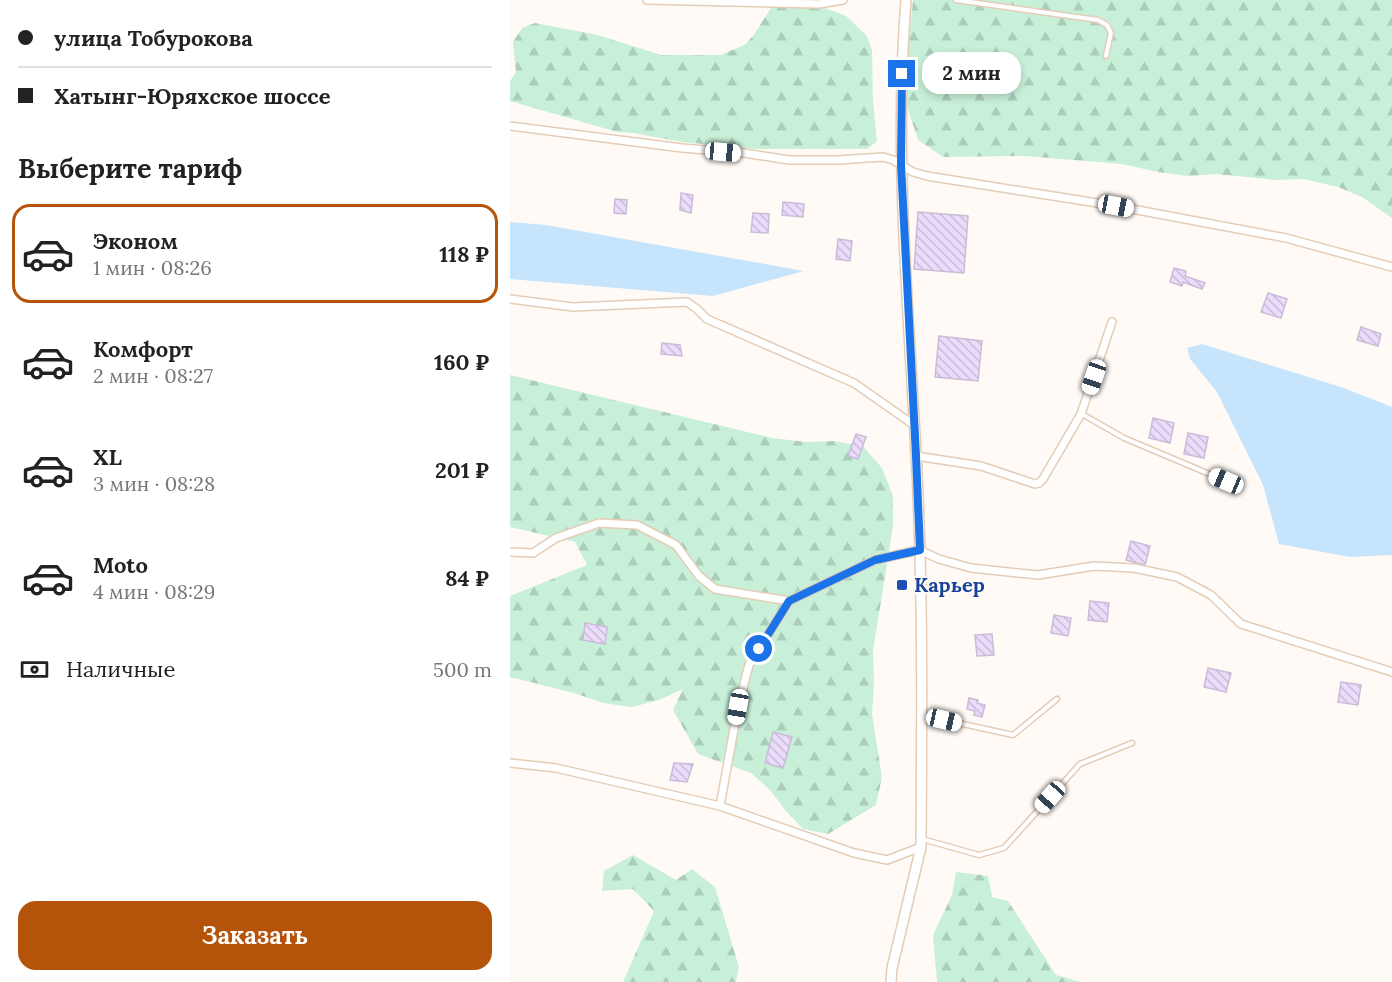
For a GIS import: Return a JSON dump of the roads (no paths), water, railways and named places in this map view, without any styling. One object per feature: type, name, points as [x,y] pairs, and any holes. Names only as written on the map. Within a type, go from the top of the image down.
[{"type":"street","points":[[647,0],[819,4],[843,0]]},
{"type":"street","points":[[891,982],[892,968],[921,843],[920,550],[901,165],[902,51],[906,0]]},
{"type":"street","points":[[510,126],[789,160],[883,157],[913,172],[927,176],[1116,206],[1286,238],[1392,267]]},
{"type":"street","points":[[510,299],[573,307],[687,302],[707,319],[854,383],[914,425]]},
{"type":"street","points":[[916,456],[981,466],[1035,484],[1039,483],[1081,414],[1112,322]]},
{"type":"street","points":[[510,552],[534,553],[556,538],[599,523],[637,525],[676,545],[699,576],[715,589],[789,601]]},
{"type":"street","points":[[720,806],[738,707],[749,665],[789,601],[875,560],[920,550],[939,559],[971,568],[1038,575],[1094,566],[1134,568],[1177,577],[1211,595],[1241,624],[1392,672]]},
{"type":"street","points":[[510,763],[556,768],[720,806],[854,853],[887,860],[921,843]]},
{"type":"lane","points":[[956,0],[1098,20],[1107,25],[1111,33],[1106,56]]},
{"type":"lane","points":[[1081,414],[1124,438],[1226,481]]},
{"type":"lane","points":[[922,715],[1013,735],[1057,699]]},
{"type":"lane","points":[[921,843],[979,855],[1004,848],[1080,764],[1132,743]]},
{"type":"water","points":[[510,222],[546,225],[804,271],[713,296],[510,279]]},
{"type":"water","points":[[1202,344],[1344,388],[1392,407],[1392,555],[1350,557],[1279,544],[1263,485],[1217,392],[1190,359],[1187,348]]},
{"type":"place","name":"Карьер","points":[[902,585]]}]
